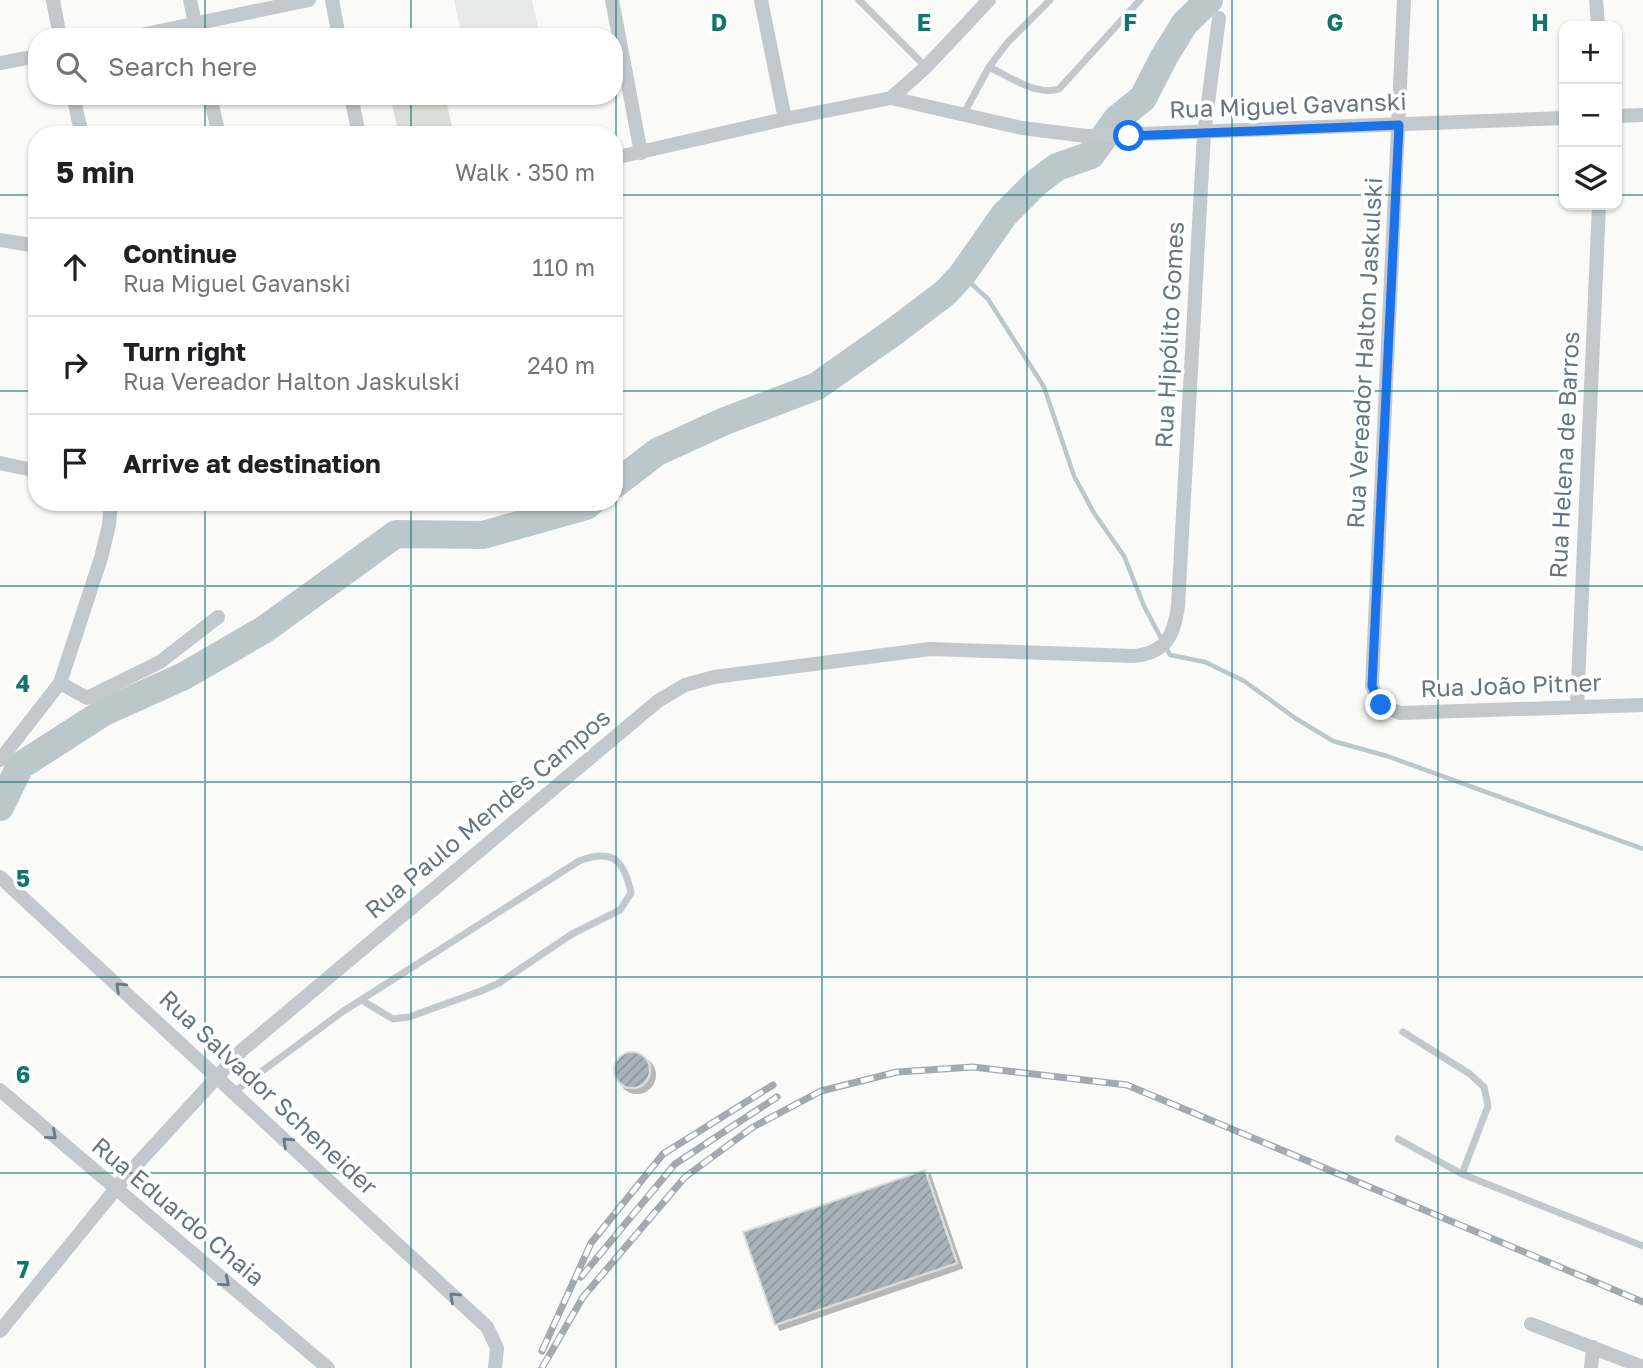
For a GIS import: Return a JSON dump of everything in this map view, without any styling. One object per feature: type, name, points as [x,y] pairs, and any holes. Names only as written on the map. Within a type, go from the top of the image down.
[{"type":"street","points":[[53,0],[58,28]]},
{"type":"street","points":[[190,0],[196,28]]},
{"type":"street","points":[[204,28],[309,0]]},
{"type":"street","points":[[332,0],[337,28]]},
{"type":"street","points":[[612,0],[617,28]]},
{"type":"street","points":[[761,0],[785,118]]},
{"type":"street","points":[[623,156],[785,118],[891,98],[926,67],[989,0]]},
{"type":"street","name":"Rua Vereador Halton Jaskulski","points":[[1381,705],[1372,686],[1404,0]]},
{"type":"street","points":[[1596,0],[1598,21]]},
{"type":"street","name":"Rua Hipólito Gomes","points":[[1158,650],[1170,639],[1176,624],[1178,606],[1204,133],[1219,18]]},
{"type":"street","points":[[0,63],[28,58]]},
{"type":"street","points":[[623,58],[641,153]]},
{"type":"street","name":"Rua Miguel Gavanski","points":[[891,98],[1022,128],[1086,136],[1559,118]]},
{"type":"street","points":[[76,105],[80,126]]},
{"type":"street","points":[[213,105],[217,126]]},
{"type":"street","points":[[353,105],[357,126]]},
{"type":"street","points":[[1622,116],[1643,115]]},
{"type":"street","name":"Rua Helena de Barros","points":[[1577,707],[1599,210]]},
{"type":"street","points":[[0,240],[28,245]]},
{"type":"street","points":[[0,463],[28,469]]},
{"type":"street","points":[[0,760],[60,683],[101,558],[110,511]]},
{"type":"street","points":[[60,683],[87,698],[160,662],[218,617]]},
{"type":"street","name":"Rua Paulo Mendes Campos","points":[[0,1331],[115,1189],[242,1051],[658,701],[685,685],[714,677],[930,649],[1133,656],[1147,655],[1158,650]]},
{"type":"street","name":"Rua João Pitner","points":[[1381,705],[1400,713],[1643,705]]},
{"type":"street","name":"Rua Salvador Scheneider","points":[[0,877],[487,1327],[497,1348],[495,1368]]},
{"type":"street","name":"Rua Eduardo Chaia","points":[[0,1090],[328,1368]]},
{"type":"street","points":[[1531,1324],[1643,1367]]},
{"type":"street","points":[[1591,1368],[1593,1347]]},
{"type":"lane","points":[[859,0],[926,67]]},
{"type":"lane","points":[[962,116],[989,67],[1050,0]]},
{"type":"lane","points":[[989,67],[1039,90],[1048,92],[1059,89],[1140,0]]},
{"type":"lane","points":[[233,1092],[342,1012],[579,861],[596,855],[612,858],[626,871],[631,893],[620,910],[572,934],[499,983],[409,1017],[393,1019],[363,1001]]},
{"type":"lane","points":[[1403,1032],[1470,1074],[1484,1087],[1488,1106],[1462,1174]]},
{"type":"lane","points":[[1398,1139],[1489,1186],[1643,1246]]},
{"type":"shaded area","points":[[454,0],[532,0],[538,28],[460,28]]},
{"type":"shaded area","points":[[392,105],[447,105],[452,126],[397,126]]},
{"type":"building","points":[[632,1052],[644,1058],[650,1070],[644,1082],[632,1088],[620,1082],[614,1070],[620,1058]]},
{"type":"building","points":[[925,1170],[957,1263],[775,1325],[743,1232]]},
{"type":"waterway","points":[[623,478],[657,452],[725,421],[817,386],[945,293],[962,275],[1004,215],[1037,182],[1057,167],[1091,155],[1117,119],[1143,98],[1185,23],[1209,0]]},
{"type":"waterway","points":[[962,275],[988,299],[1044,387],[1074,476],[1094,513],[1124,556],[1144,606],[1170,655],[1205,662],[1244,681],[1295,718],[1333,741],[1387,756],[1643,849]]},
{"type":"waterway","points":[[0,807],[20,766],[104,712],[184,676],[265,629],[396,534],[483,535],[568,511]]},
{"type":"railway","points":[[542,1368],[583,1297],[685,1177],[753,1127],[821,1091],[897,1072],[973,1067],[1127,1085],[1643,1302]]},
{"type":"railway","points":[[542,1351],[591,1243],[663,1154],[773,1085]]},
{"type":"railway","points":[[581,1277],[675,1164],[777,1097]]},
{"type":"route","points":[[1129,136],[1399,125],[1372,686],[1381,705]]}]
